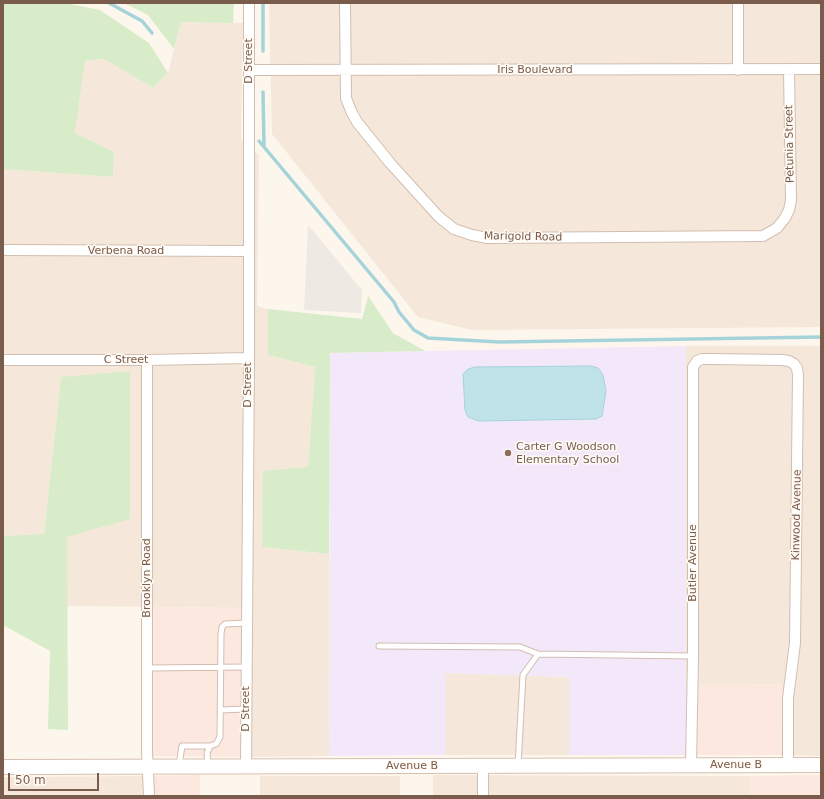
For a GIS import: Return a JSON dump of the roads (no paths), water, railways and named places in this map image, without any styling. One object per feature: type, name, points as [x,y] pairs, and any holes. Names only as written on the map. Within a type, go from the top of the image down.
[{"type":"main road","name":"Avenue B","points":[[3,767],[821,765]]},
{"type":"street","name":"D Street","points":[[246,766],[249,358],[249,3]]},
{"type":"street","name":"Marigold Road","points":[[345,3],[346,98],[351,112],[357,122],[390,163],[439,217],[454,229],[487,238],[763,236],[777,228],[785,218]]},
{"type":"street","points":[[738,3],[738,70]]},
{"type":"street","name":"Iris Boulevard","points":[[249,70],[821,70]]},
{"type":"street","name":"Petunia Street","points":[[785,218],[789,210],[791,200],[789,70]]},
{"type":"street","name":"Verbena Road","points":[[3,250],[249,250]]},
{"type":"street","name":"C Street","points":[[3,360],[249,358]]},
{"type":"street","name":"Kinwood Avenue","points":[[697,361],[702,359],[782,360],[789,361],[797,368],[795,643],[788,698],[788,765]]},
{"type":"street","name":"Brooklyn Road","points":[[147,360],[147,766],[149,796]]},
{"type":"street","name":"Butler Avenue","points":[[691,766],[693,656],[693,374],[697,361]]},
{"type":"street","points":[[483,766],[483,796]]},
{"type":"lane","points":[[178,766],[182,746],[210,746],[216,744],[220,737],[220,667],[222,627],[225,624],[247,623]]},
{"type":"lane","points":[[379,646],[520,647],[538,654],[693,656]]},
{"type":"lane","points":[[518,766],[523,675],[538,654]]},
{"type":"lane","points":[[147,668],[247,667]]},
{"type":"lane","points":[[220,710],[246,709]]},
{"type":"lane","points":[[208,766],[207,753],[210,746]]},
{"type":"water","points":[[591,366],[598,368],[603,375],[606,391],[602,416],[596,419],[479,421],[468,417],[465,410],[463,374],[468,369],[475,367]]},
{"type":"waterway","points":[[109,3],[142,21],[152,33]]},
{"type":"waterway","points":[[263,3],[263,51]]},
{"type":"waterway","points":[[263,92],[264,147]]},
{"type":"waterway","points":[[259,141],[394,302],[399,312],[414,330],[428,338],[499,342],[821,337]]},
{"type":"place","name":"Carter G Woodson Elementary School","points":[[508,453]]}]
